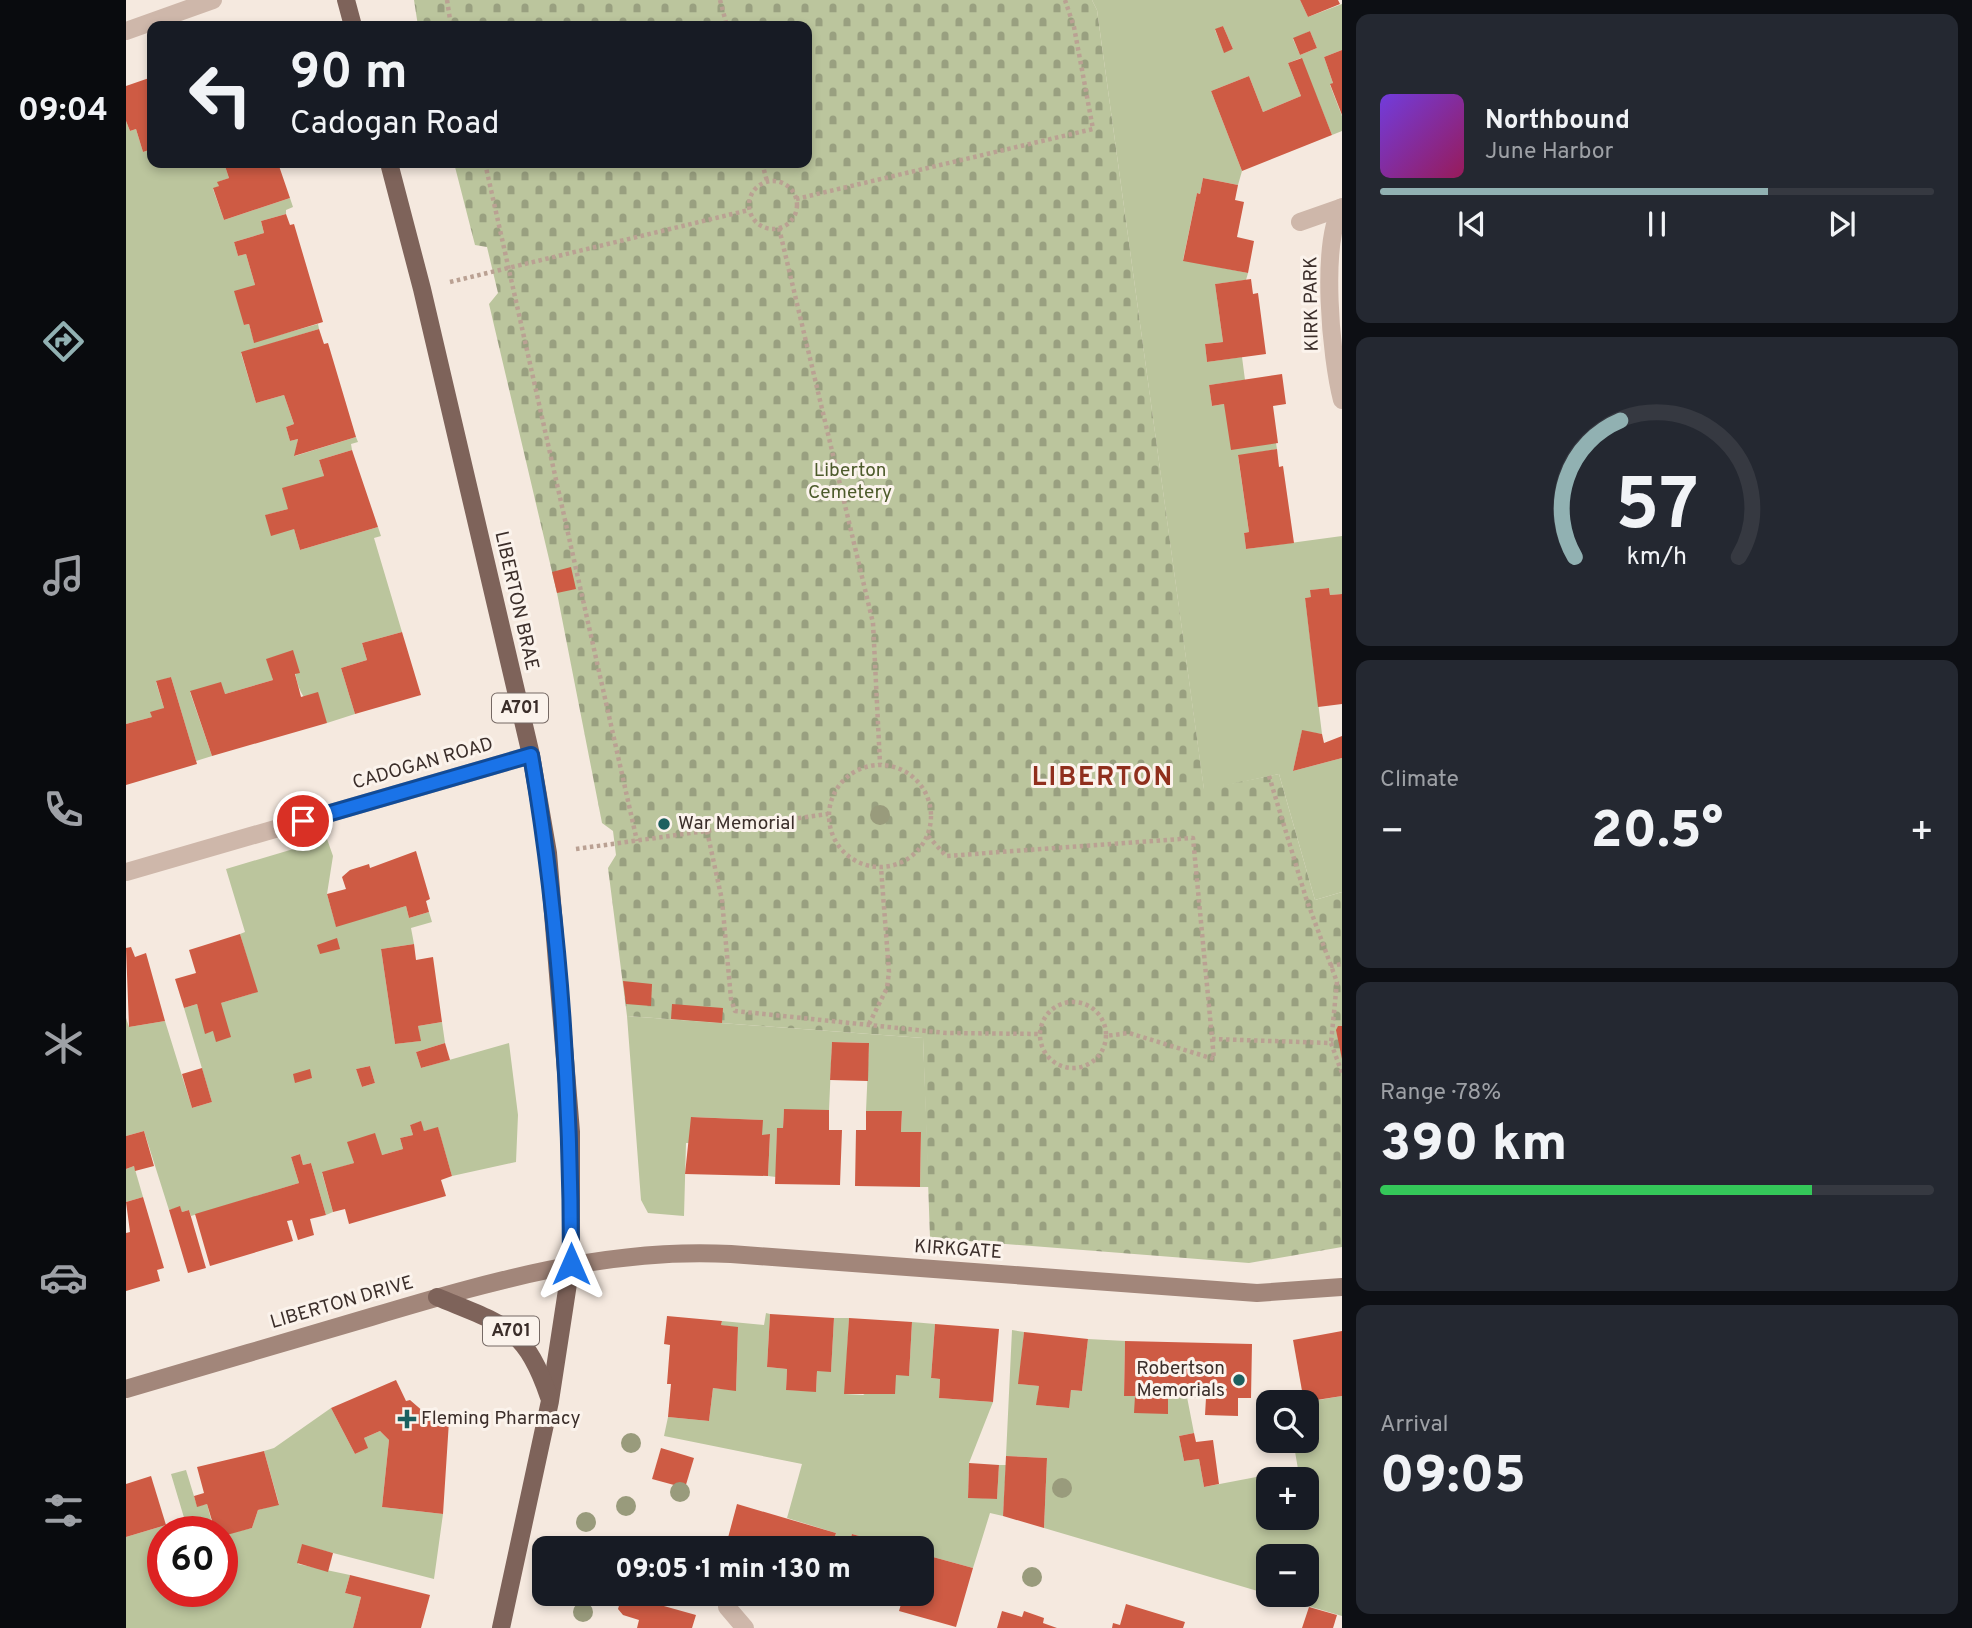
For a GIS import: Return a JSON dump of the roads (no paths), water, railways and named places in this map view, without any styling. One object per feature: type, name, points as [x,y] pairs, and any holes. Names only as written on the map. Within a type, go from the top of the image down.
[{"type":"main road","points":[[346,0],[352,21]]},
{"type":"main road","name":"LIBERTON BRAE","points":[[390,168],[422,289],[531,755],[548,853],[571,1132],[571,1264]]},
{"type":"main road","name":"A701","points":[[501,1628],[550,1401],[571,1264]]},
{"type":"main road","name":"A701","points":[[437,1297],[514,1332],[537,1362],[550,1401]]},
{"type":"street","points":[[154,21],[213,0]]},
{"type":"street","points":[[126,31],[147,24]]},
{"type":"street","name":"KIRK PARK","points":[[1300,222],[1341,207],[1329,290],[1334,363],[1342,400]]},
{"type":"street","name":"CADOGAN ROAD","points":[[126,872],[531,755]]},
{"type":"street","name":"KIRKGATE","points":[[571,1264],[653,1252],[692,1252],[1257,1293],[1342,1287]]},
{"type":"street","name":"LIBERTON DRIVE","points":[[126,1390],[437,1297],[571,1264]]},
{"type":"street","points":[[727,1607],[745,1628]]},
{"type":"place","name":"War Memorial","points":[[664,824]]},
{"type":"place","name":"Robertson Memorials","points":[[1239,1380]]},
{"type":"place","name":"Fleming Pharmacy","points":[[407,1419]]},
{"type":"district","name":"LIBERTON","points":[[1103,778]]},
{"type":"park label","name":"Liberton Cemetery","points":[[850,482]]}]
